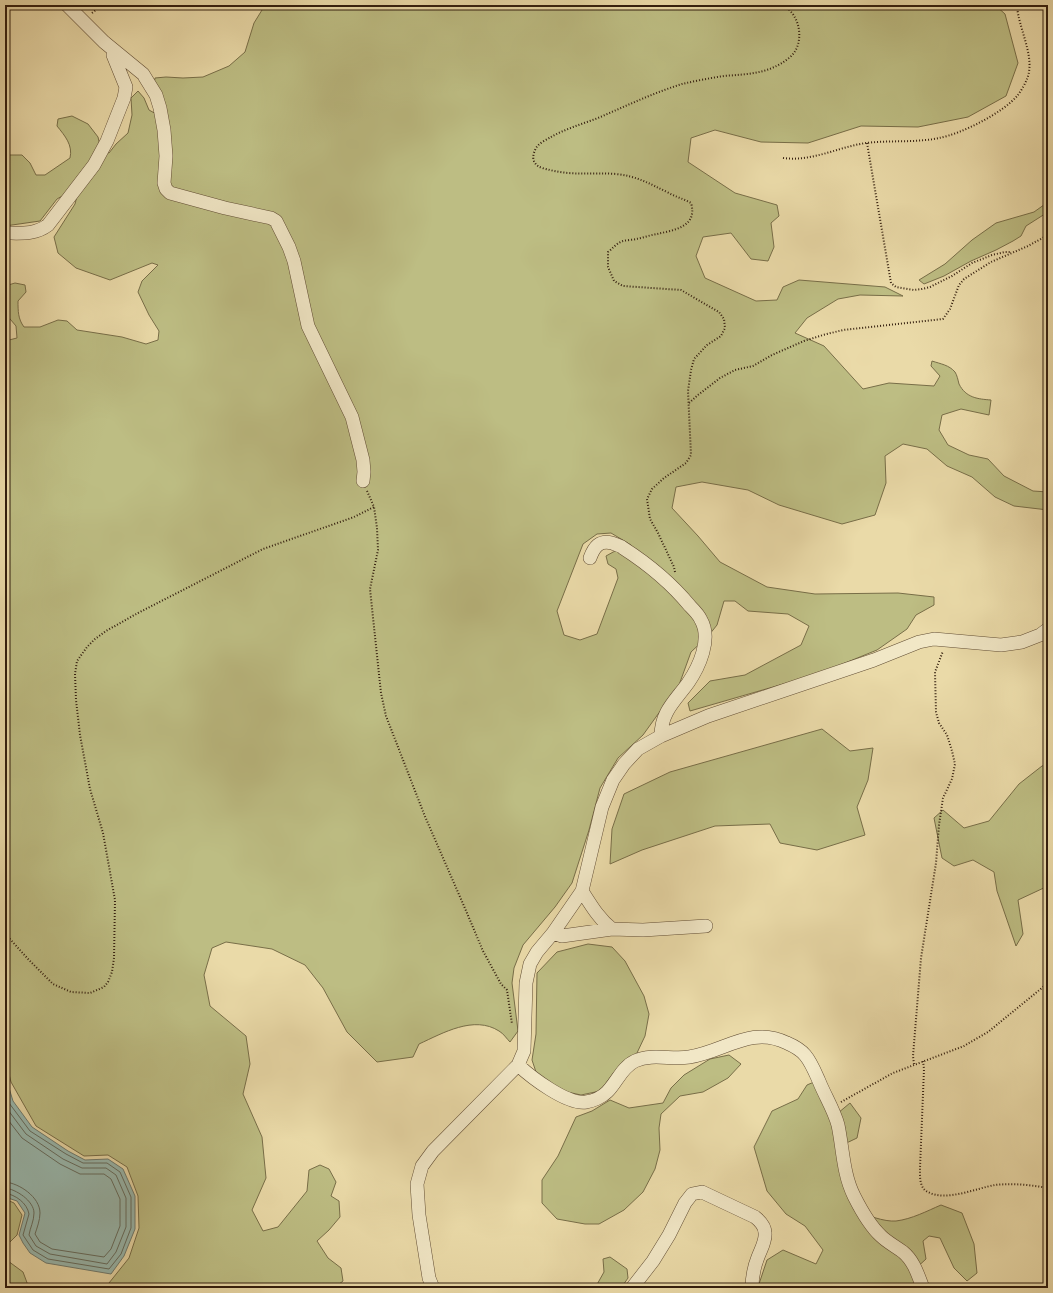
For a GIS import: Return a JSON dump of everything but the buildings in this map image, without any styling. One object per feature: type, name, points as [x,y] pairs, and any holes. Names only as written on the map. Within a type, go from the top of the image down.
[{"type":"street","points":[[67,5],[104,42],[143,74],[156,95],[164,130],[166,156],[164,183],[166,189],[170,193],[225,208],[271,218],[276,221],[281,228],[294,261],[308,326],[352,417],[363,460],[363,481]]},
{"type":"street","points":[[5,233],[31,233],[41,231],[48,225],[94,165],[124,98],[126,87],[113,55],[114,51]]},
{"type":"street","points":[[590,558],[593,549],[598,544],[607,542],[621,546],[653,569],[679,593],[702,620],[705,633],[704,652],[696,672],[681,693],[670,704],[661,726],[661,736]]},
{"type":"street","points":[[433,1288],[429,1278],[419,1215],[417,1184],[422,1166],[433,1151],[518,1065],[524,1051],[526,982],[530,964],[537,952],[553,933],[582,891],[602,807],[613,780],[624,764],[638,749],[661,736],[708,716],[867,662],[919,642],[934,639],[1001,645],[1022,642],[1040,635],[1048,629]]},
{"type":"street","points":[[582,891],[590,905],[612,929]]},
{"type":"street","points":[[553,933],[562,936],[612,929],[643,930],[706,926]]},
{"type":"street","points":[[518,1065],[533,1079],[568,1099],[585,1103],[598,1098],[607,1092],[625,1069],[635,1061],[646,1058],[695,1057],[741,1040],[767,1036],[780,1039],[797,1048],[806,1055],[832,1108],[838,1124],[847,1177],[860,1209],[870,1225],[881,1236],[904,1253],[913,1263],[923,1288]]},
{"type":"street","points":[[632,1288],[665,1242],[685,1203],[692,1194],[702,1192],[755,1217],[762,1223],[766,1231],[765,1240],[757,1259],[752,1279],[752,1288]]},
{"type":"path","points":[[91,13],[102,5]]},
{"type":"path","points":[[675,573],[674,567],[650,519],[647,499],[652,490],[664,478],[686,463],[691,455],[688,391],[694,359],[707,345],[721,336],[725,328],[724,318],[719,312],[681,290],[623,286],[614,281],[608,267],[608,252],[614,246],[624,241],[674,231],[692,218],[693,211],[691,204],[650,183],[633,177],[615,174],[576,174],[539,167],[533,161],[533,154],[538,145],[552,137],[639,100],[683,84],[722,77],[755,74],[774,68],[785,62],[793,55],[800,34],[796,19],[789,10],[781,5]]},
{"type":"path","points":[[784,158],[794,159],[810,157],[849,146],[866,143],[921,141],[940,138],[956,133],[992,116],[1008,105],[1019,94],[1027,78],[1029,62],[1017,5]]},
{"type":"path","points":[[866,143],[891,283],[896,287],[914,290],[930,287],[952,276],[972,263],[992,255],[1011,252]]},
{"type":"path","points":[[689,403],[698,394],[735,370],[753,366],[772,355],[804,341],[843,330],[943,319],[950,308],[959,285],[964,279],[991,262],[1011,252],[1028,246],[1048,235]]},
{"type":"path","points":[[363,481],[374,506],[378,528],[378,550],[370,589],[381,693],[386,716],[424,814],[483,951],[501,984],[507,990],[512,1027]]},
{"type":"path","points":[[5,935],[53,984],[71,992],[90,993],[104,987],[112,972],[114,958],[115,900],[103,833],[90,789],[80,735],[76,700],[75,674],[77,661],[84,650],[94,639],[138,612],[256,553],[354,518],[374,506]]},
{"type":"path","points":[[914,1064],[921,958],[936,863],[939,825],[943,798],[952,779],[955,764],[951,746],[939,723],[936,712],[935,672],[938,661],[946,644],[946,640]]},
{"type":"path","points":[[832,1108],[893,1072],[964,1046],[988,1032],[1048,982]]},
{"type":"path","points":[[923,1061],[924,1069],[920,1168],[921,1184],[928,1192],[942,1196],[996,1185],[1024,1184],[1048,1188]]},
{"type":"green space","points":[[260,5],[995,5],[1005,14],[1018,63],[1006,96],[968,117],[918,127],[861,126],[808,143],[761,142],[715,130],[691,138],[688,162],[735,193],[777,205],[779,216],[771,223],[774,247],[768,261],[751,259],[731,233],[703,237],[696,256],[705,278],[756,301],[777,300],[783,287],[799,280],[885,287],[903,296],[860,295],[838,299],[807,318],[795,333],[824,346],[863,389],[889,383],[934,386],[940,376],[931,366],[932,361],[950,368],[955,372],[959,384],[965,392],[973,397],[991,400],[989,415],[961,409],[942,415],[939,430],[948,445],[969,455],[988,459],[1004,476],[1033,491],[1048,492],[1048,510],[1014,506],[995,497],[972,477],[947,466],[927,449],[903,444],[885,456],[886,483],[875,515],[842,524],[779,505],[748,490],[702,482],[676,487],[672,508],[720,562],[767,587],[815,594],[898,593],[934,597],[934,605],[916,615],[907,629],[877,650],[818,674],[690,711],[688,703],[710,681],[745,675],[801,645],[809,626],[788,614],[748,611],[735,601],[724,601],[717,625],[691,652],[679,685],[643,735],[618,758],[600,788],[589,830],[572,883],[555,907],[523,945],[514,968],[512,983],[518,1031],[510,1042],[500,1032],[489,1027],[469,1025],[448,1031],[419,1044],[413,1057],[377,1062],[347,1032],[323,988],[305,965],[272,949],[226,942],[212,948],[204,975],[210,1006],[246,1036],[250,1064],[243,1094],[262,1137],[266,1178],[252,1210],[263,1231],[278,1227],[307,1191],[309,1170],[320,1165],[329,1169],[336,1182],[331,1196],[339,1201],[340,1217],[317,1241],[328,1258],[341,1268],[343,1281],[334,1288],[297,1288],[294,1286],[290,1288],[105,1288],[129,1258],[139,1228],[138,1196],[127,1167],[108,1155],[84,1156],[36,1126],[11,1082],[5,1058],[5,341],[17,338],[16,326],[5,313],[5,286],[15,283],[25,285],[26,292],[18,301],[19,318],[24,327],[40,327],[58,320],[67,321],[77,330],[122,337],[146,344],[158,340],[159,331],[149,315],[138,292],[142,281],[158,265],[152,263],[110,280],[76,268],[58,253],[54,237],[75,204],[77,196],[69,192],[57,199],[40,221],[5,226],[5,155],[22,155],[30,163],[36,175],[45,175],[70,158],[71,153],[69,145],[57,126],[58,119],[72,116],[88,124],[98,137],[101,150],[109,153],[128,133],[132,115],[131,98],[138,91],[144,98],[149,110],[158,115],[154,84],[155,78],[203,77],[229,66],[245,52],[254,23],[262,10]],"holes":[[[611,533],[631,545],[633,553],[615,551],[606,556],[608,564],[616,569],[618,578],[597,634],[580,640],[564,635],[557,611],[583,544],[597,534]]]},
{"type":"green space","points":[[1048,202],[1048,212],[1026,226],[1021,236],[1013,241],[944,276],[924,284],[919,280],[945,264],[972,240],[996,223],[1034,212]]},
{"type":"green space","points":[[822,729],[850,751],[873,748],[868,780],[857,807],[865,835],[817,850],[780,843],[770,824],[715,826],[642,850],[610,864],[612,829],[624,794],[670,772]]},
{"type":"green space","points":[[1048,764],[1048,886],[1018,900],[1023,934],[1016,946],[997,891],[994,872],[973,860],[954,866],[942,858],[934,818],[943,810],[964,828],[989,821],[1019,784],[1042,766]]},
{"type":"green space","points":[[588,944],[612,947],[625,961],[644,996],[649,1014],[645,1036],[636,1055],[614,1072],[600,1091],[581,1095],[563,1091],[537,1075],[532,1060],[536,1034],[537,973],[557,952]]},
{"type":"green space","points":[[729,1055],[741,1064],[728,1078],[703,1092],[680,1096],[661,1114],[659,1128],[660,1150],[655,1169],[643,1192],[624,1210],[599,1224],[585,1224],[557,1219],[542,1203],[542,1180],[558,1156],[576,1117],[592,1111],[610,1100],[629,1108],[663,1103],[671,1088],[684,1075],[710,1059]]},
{"type":"green space","points":[[814,1082],[838,1113],[850,1103],[861,1118],[857,1138],[838,1147],[843,1180],[854,1210],[875,1218],[891,1221],[908,1218],[941,1205],[962,1213],[974,1244],[977,1273],[967,1281],[954,1268],[940,1238],[929,1236],[923,1241],[926,1259],[913,1271],[917,1288],[760,1288],[759,1284],[767,1260],[783,1250],[816,1264],[823,1250],[805,1226],[786,1214],[767,1191],[754,1147],[772,1111],[798,1099],[807,1085]]},
{"type":"green space","points":[[5,1199],[14,1203],[22,1215],[17,1235],[5,1247]]},
{"type":"green space","points":[[5,1247],[8,1261],[23,1272],[29,1288],[5,1288]]},
{"type":"green space","points":[[610,1257],[627,1269],[628,1278],[621,1288],[595,1288],[604,1272],[603,1259]]},
{"type":"water","points":[[5,1075],[13,1101],[32,1127],[68,1151],[85,1160],[108,1159],[123,1169],[135,1196],[135,1229],[124,1256],[111,1274],[46,1263],[30,1253],[23,1243],[19,1235],[25,1213],[17,1201],[5,1197]]}]
